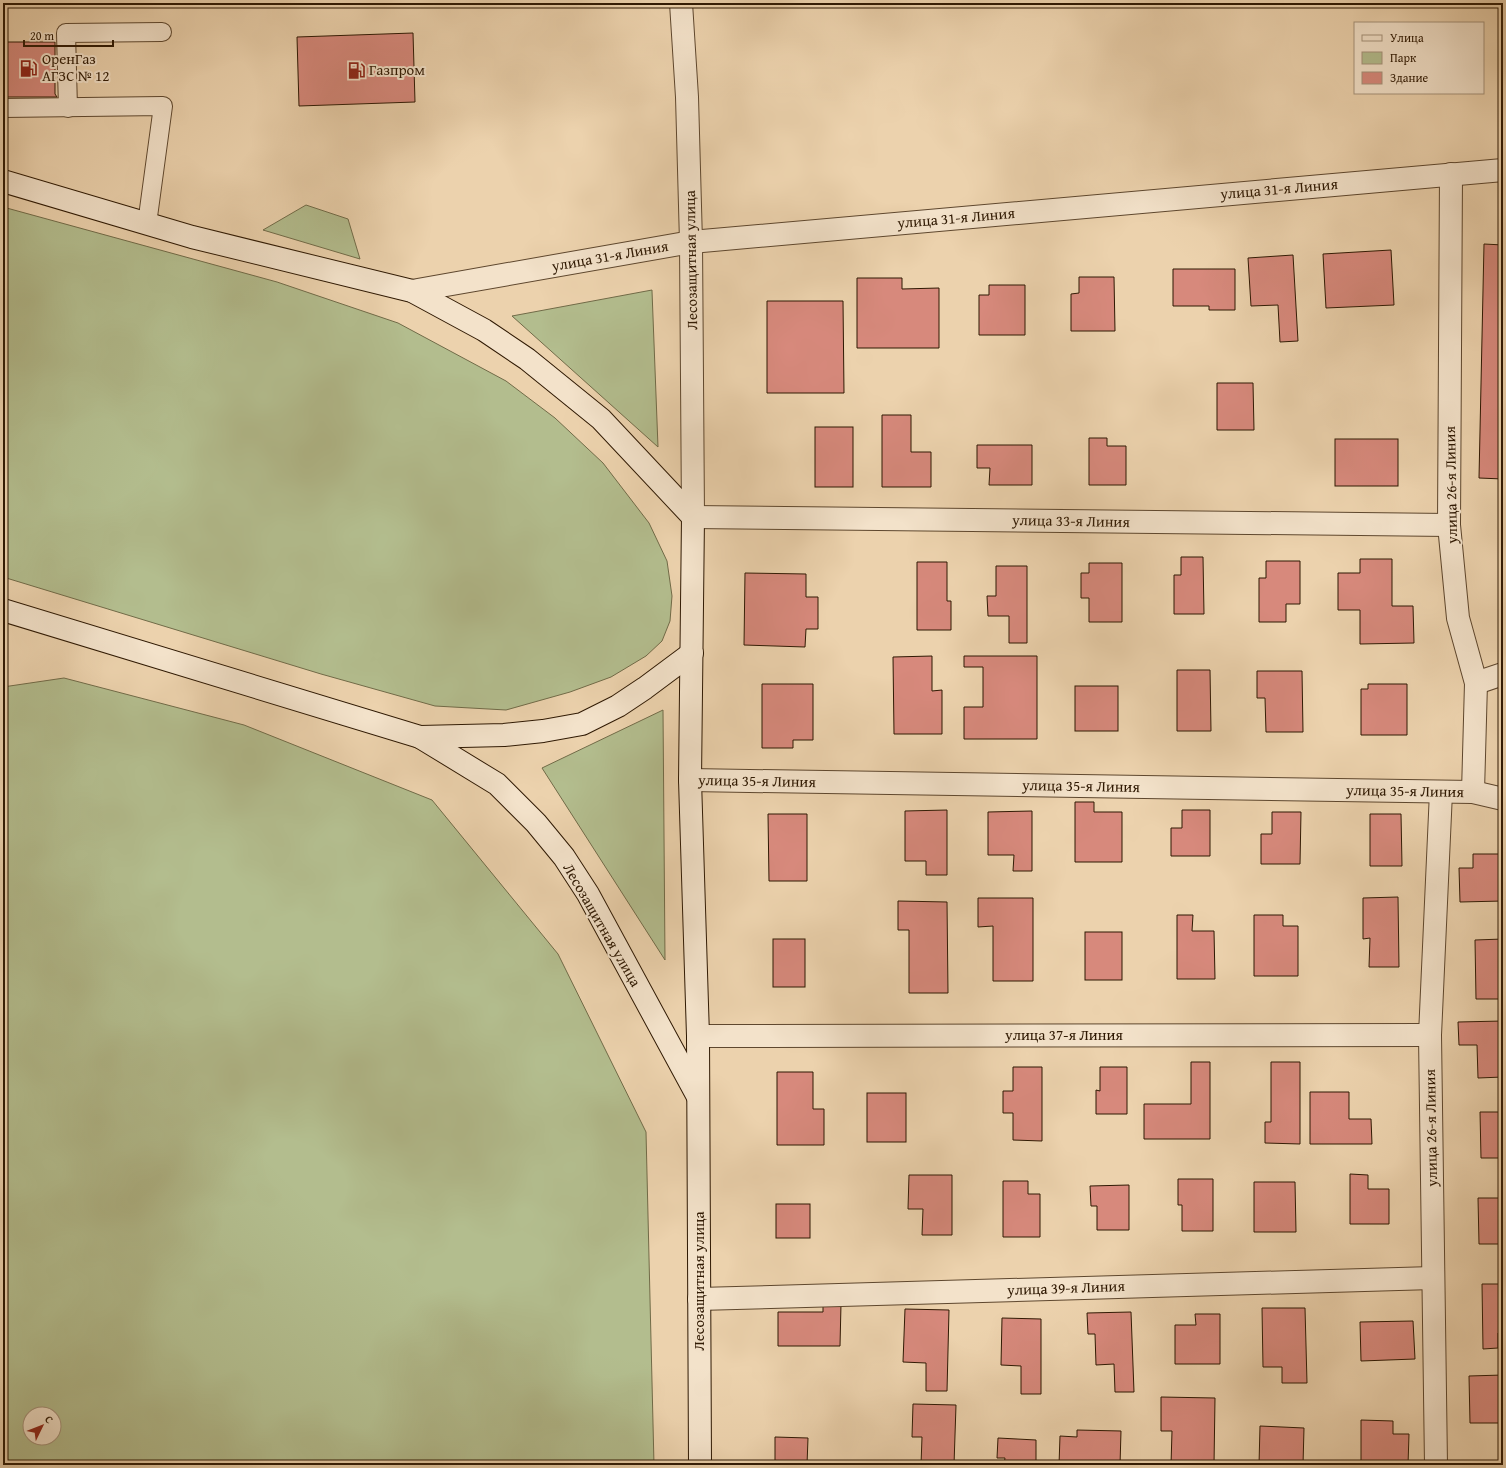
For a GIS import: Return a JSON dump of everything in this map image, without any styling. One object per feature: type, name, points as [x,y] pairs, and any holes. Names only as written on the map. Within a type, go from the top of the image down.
[{"type":"street","name":"Лесозащитная улица","points":[[680,3],[687,97],[691,242],[693,517],[690,780],[698,1036],[697,1096],[700,1465]]},
{"type":"street","name":"улица 31-я Линия","points":[[412,291],[691,242],[1503,170]]},
{"type":"street","name":"улица 26-я Линия","points":[[1451,174],[1449,525],[1458,618],[1476,682],[1473,792]]},
{"type":"street","points":[[3,181],[192,237],[412,291],[490,334],[527,359],[601,419],[693,517]]},
{"type":"street","name":"улица 33-я Линия","points":[[693,517],[1449,525]]},
{"type":"street","points":[[3,610],[420,737],[504,735],[543,732],[582,724],[618,706],[692,654]]},
{"type":"street","points":[[1476,682],[1503,674]]},
{"type":"street","name":"Лесозащитная улица","points":[[420,737],[497,784],[536,823],[564,857],[588,894],[697,1096]]},
{"type":"street","name":"улица 35-я Линия","points":[[690,780],[1473,792],[1503,799]]},
{"type":"street","name":"улица 26-я Линия","points":[[1436,1465],[1430,1035],[1441,792]]},
{"type":"street","name":"улица 37-я Линия","points":[[698,1036],[1430,1035]]},
{"type":"street","name":"улица 39-я Линия","points":[[699,1299],[1433,1278]]},
{"type":"lane","points":[[68,108],[66,33],[162,32]]},
{"type":"lane","points":[[3,108],[164,106],[147,224]]},
{"type":"green space","points":[[306,205],[348,219],[360,259],[263,230]]},
{"type":"green space","points":[[3,207],[277,282],[398,323],[506,381],[555,418],[603,463],[649,523],[667,561],[672,596],[670,621],[662,641],[646,656],[611,677],[570,692],[506,710],[435,706],[321,674],[3,577]]},
{"type":"green space","points":[[652,291],[658,447],[512,316]]},
{"type":"green space","points":[[64,678],[244,725],[432,800],[558,954],[646,1132],[654,1465],[3,1465],[3,687]]},
{"type":"green space","points":[[663,710],[665,960],[542,768]]},
{"type":"building","name":"Газпром","points":[[413,33],[415,102],[299,106],[297,37]]},
{"type":"building","name":"ОренГаз АГЗС № 12","points":[[3,42],[55,42],[55,94],[57,97],[3,97]]},
{"type":"building","points":[[1484,244],[1503,245],[1503,479],[1479,478]]},
{"type":"building","points":[[1391,250],[1394,305],[1326,308],[1323,254]]},
{"type":"building","points":[[1293,255],[1298,341],[1280,342],[1278,305],[1251,306],[1248,258]]},
{"type":"building","points":[[1173,269],[1235,269],[1235,310],[1209,310],[1209,306],[1173,306]]},
{"type":"building","points":[[1079,277],[1114,277],[1115,331],[1071,331],[1071,294],[1079,293]]},
{"type":"building","points":[[857,278],[902,278],[902,289],[939,288],[939,348],[857,348]]},
{"type":"building","points":[[989,285],[1025,285],[1025,335],[979,335],[979,295],[989,295]]},
{"type":"building","points":[[767,301],[843,301],[844,393],[767,393]]},
{"type":"building","points":[[1217,383],[1253,383],[1254,430],[1217,430]]},
{"type":"building","points":[[882,415],[911,415],[911,452],[931,452],[931,487],[882,487]]},
{"type":"building","points":[[815,427],[853,427],[853,487],[815,487]]},
{"type":"building","points":[[1089,438],[1107,438],[1107,446],[1126,446],[1126,485],[1089,485]]},
{"type":"building","points":[[1335,439],[1398,439],[1398,486],[1335,486]]},
{"type":"building","points":[[977,445],[1032,445],[1032,485],[989,485],[990,468],[977,468]]},
{"type":"building","points":[[1181,557],[1203,557],[1204,614],[1174,614],[1174,575],[1181,575]]},
{"type":"building","points":[[1360,559],[1392,559],[1392,606],[1413,606],[1414,643],[1360,644],[1360,610],[1338,610],[1338,573],[1360,573]]},
{"type":"building","points":[[1266,561],[1300,561],[1300,604],[1286,604],[1286,622],[1259,622],[1259,578],[1266,578]]},
{"type":"building","points":[[917,562],[947,562],[947,601],[951,601],[951,630],[917,630]]},
{"type":"building","points":[[1089,563],[1122,563],[1122,622],[1089,622],[1089,598],[1081,598],[1081,573],[1089,573]]},
{"type":"building","points":[[996,566],[1027,566],[1027,643],[1009,643],[1009,616],[988,616],[987,596],[996,596]]},
{"type":"building","points":[[745,573],[806,574],[806,597],[818,597],[818,629],[806,629],[805,647],[744,645]]},
{"type":"building","points":[[932,656],[932,691],[942,690],[942,734],[894,734],[893,657]]},
{"type":"building","points":[[964,656],[1037,656],[1037,739],[964,739],[964,707],[983,707],[983,667],[964,667]]},
{"type":"building","points":[[1177,670],[1210,670],[1211,731],[1177,731]]},
{"type":"building","points":[[1257,671],[1302,671],[1303,732],[1266,732],[1265,698],[1257,698]]},
{"type":"building","points":[[762,684],[813,684],[813,740],[793,740],[793,748],[762,748]]},
{"type":"building","points":[[1368,684],[1407,684],[1407,735],[1361,735],[1361,689],[1368,689]]},
{"type":"building","points":[[1075,686],[1118,686],[1118,731],[1075,731]]},
{"type":"building","points":[[1075,802],[1094,802],[1094,812],[1122,812],[1122,862],[1075,862]]},
{"type":"building","points":[[947,810],[947,875],[926,875],[926,861],[905,861],[905,811]]},
{"type":"building","points":[[1182,810],[1210,810],[1210,856],[1171,856],[1171,828],[1182,828]]},
{"type":"building","points":[[1032,811],[1032,871],[1013,871],[1014,855],[988,855],[988,812]]},
{"type":"building","points":[[1272,812],[1301,812],[1300,864],[1261,864],[1261,834],[1272,834]]},
{"type":"building","points":[[768,814],[807,814],[807,881],[769,881]]},
{"type":"building","points":[[1370,814],[1401,814],[1402,866],[1370,866]]},
{"type":"building","points":[[1473,854],[1503,854],[1503,901],[1460,902],[1459,868],[1473,868]]},
{"type":"building","points":[[1398,897],[1399,967],[1369,967],[1370,938],[1363,939],[1363,898]]},
{"type":"building","points":[[978,898],[1033,898],[1033,981],[993,981],[993,926],[978,927]]},
{"type":"building","points":[[898,901],[947,902],[948,993],[909,993],[909,930],[898,930]]},
{"type":"building","points":[[1177,915],[1193,915],[1192,931],[1214,931],[1215,979],[1177,979]]},
{"type":"building","points":[[1254,915],[1283,915],[1283,926],[1298,926],[1298,976],[1254,976]]},
{"type":"building","points":[[1085,932],[1122,932],[1122,980],[1085,980]]},
{"type":"building","points":[[773,939],[805,939],[805,987],[773,987]]},
{"type":"building","points":[[1503,939],[1503,999],[1476,999],[1475,940]]},
{"type":"building","points":[[1503,1021],[1503,1077],[1478,1078],[1477,1045],[1459,1045],[1458,1022]]},
{"type":"building","points":[[1191,1062],[1210,1062],[1210,1139],[1144,1139],[1144,1104],[1191,1104]]},
{"type":"building","points":[[1271,1062],[1300,1062],[1300,1144],[1265,1143],[1265,1122],[1271,1122]]},
{"type":"building","points":[[1013,1067],[1042,1067],[1042,1141],[1013,1140],[1013,1113],[1003,1113],[1003,1091],[1013,1091]]},
{"type":"building","points":[[1100,1067],[1127,1067],[1127,1114],[1096,1114],[1096,1090],[1100,1091]]},
{"type":"building","points":[[777,1072],[813,1072],[813,1109],[824,1109],[824,1145],[777,1145]]},
{"type":"building","points":[[1310,1092],[1349,1092],[1349,1119],[1371,1119],[1372,1144],[1310,1144]]},
{"type":"building","points":[[867,1093],[906,1093],[906,1142],[867,1142]]},
{"type":"building","points":[[1480,1112],[1503,1112],[1503,1158],[1481,1158]]},
{"type":"building","points":[[1350,1174],[1368,1175],[1368,1189],[1389,1189],[1389,1224],[1350,1224]]},
{"type":"building","points":[[909,1175],[952,1175],[952,1235],[922,1235],[923,1209],[908,1209]]},
{"type":"building","points":[[1178,1179],[1213,1179],[1213,1231],[1182,1231],[1182,1205],[1178,1205]]},
{"type":"building","points":[[1003,1181],[1028,1181],[1028,1194],[1040,1194],[1040,1237],[1003,1237]]},
{"type":"building","points":[[1254,1182],[1295,1182],[1296,1232],[1254,1232]]},
{"type":"building","points":[[1129,1185],[1129,1230],[1097,1230],[1097,1206],[1091,1206],[1090,1186]]},
{"type":"building","points":[[1478,1198],[1503,1198],[1503,1244],[1479,1244]]},
{"type":"building","points":[[776,1204],[810,1204],[810,1238],[776,1238]]},
{"type":"building","points":[[1482,1284],[1503,1284],[1503,1333],[1498,1333],[1498,1348],[1483,1349]]},
{"type":"building","points":[[823,1304],[841,1304],[840,1346],[778,1346],[778,1312],[823,1312]]},
{"type":"building","points":[[1262,1308],[1305,1308],[1307,1383],[1282,1383],[1282,1367],[1263,1367]]},
{"type":"building","points":[[905,1309],[949,1310],[947,1391],[926,1391],[926,1363],[903,1362]]},
{"type":"building","points":[[1131,1312],[1134,1392],[1115,1392],[1114,1364],[1096,1365],[1095,1334],[1088,1334],[1087,1313]]},
{"type":"building","points":[[1195,1314],[1220,1314],[1220,1364],[1175,1364],[1175,1325],[1196,1325]]},
{"type":"building","points":[[1002,1318],[1041,1319],[1041,1394],[1021,1394],[1021,1366],[1001,1365]]},
{"type":"building","points":[[1413,1321],[1415,1359],[1361,1361],[1360,1322]]},
{"type":"building","points":[[1503,1375],[1503,1423],[1470,1423],[1469,1376]]},
{"type":"building","points":[[1161,1397],[1215,1398],[1214,1465],[1171,1465],[1172,1431],[1161,1431]]},
{"type":"building","points":[[913,1404],[956,1405],[954,1465],[921,1465],[922,1437],[912,1437]]},
{"type":"building","points":[[1361,1420],[1393,1421],[1393,1434],[1409,1434],[1408,1465],[1361,1465]]},
{"type":"building","points":[[1260,1426],[1304,1428],[1303,1465],[1259,1465]]},
{"type":"building","points":[[1077,1430],[1121,1431],[1120,1465],[1059,1465],[1060,1436],[1077,1437]]},
{"type":"building","points":[[775,1437],[808,1438],[807,1465],[775,1465]]},
{"type":"building","points":[[998,1438],[1036,1440],[1036,1465],[1004,1465],[1005,1458],[997,1458]]},
{"type":"place","name":"ОренГаз АГЗС № 12","points":[[29,68]]},
{"type":"place","name":"Газпром","points":[[356,70]]}]
